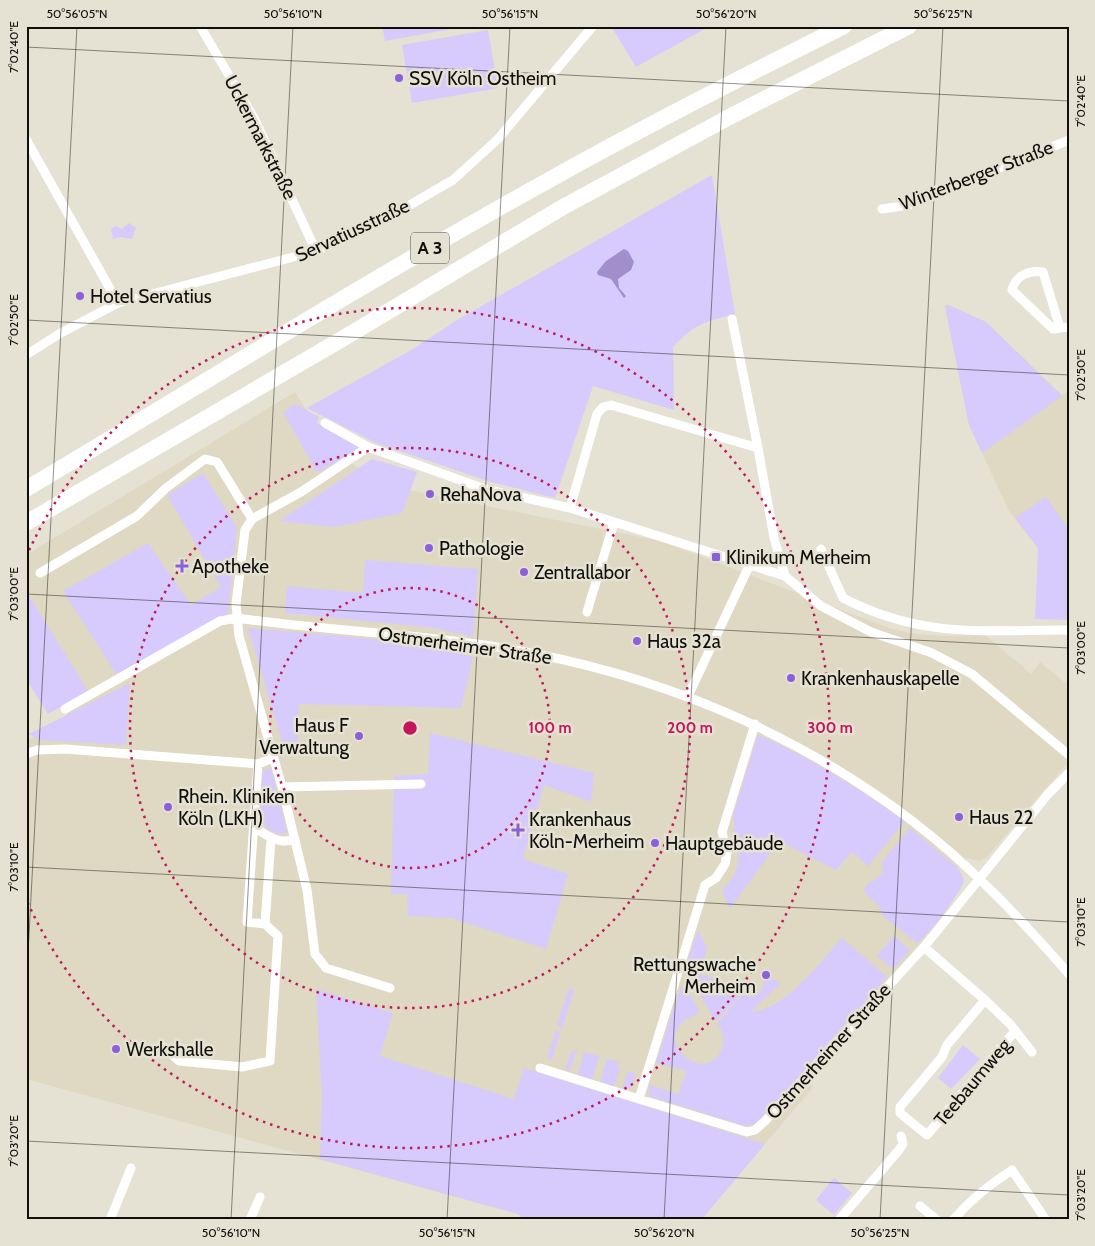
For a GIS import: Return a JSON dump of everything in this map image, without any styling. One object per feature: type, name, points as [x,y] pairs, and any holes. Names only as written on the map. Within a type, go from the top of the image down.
[{"type":"highway","name":"A 3","points":[[26,489],[426,250],[551,179],[720,88],[844,26]]},
{"type":"highway","name":"A 3","points":[[26,522],[337,342],[563,207],[733,115],[909,26]]},
{"type":"street","name":"Uckermarkstraße","points":[[200,26],[254,118],[316,251]]},
{"type":"street","name":"Servatiusstraße","points":[[26,355],[59,334],[118,303],[316,251],[398,212],[452,180],[498,139],[593,26]]},
{"type":"street","points":[[26,140],[118,303]]},
{"type":"street","name":"Winterberger Straße","points":[[882,209],[909,205],[1069,140]]},
{"type":"street","points":[[1043,272],[1065,327],[1053,329],[1012,290],[1014,283],[1026,273],[1043,272]]},
{"type":"street","points":[[732,319],[774,538],[785,576]]},
{"type":"street","points":[[570,508],[597,414],[603,408],[611,405],[758,448]]},
{"type":"street","points":[[325,423],[368,447],[485,489],[570,508],[785,576],[821,606],[871,632],[932,653],[972,674],[1069,754]]},
{"type":"street","points":[[368,447],[301,492],[252,519],[245,530],[236,604],[239,636],[282,787],[307,890],[317,959],[332,971],[390,988]]},
{"type":"street","points":[[40,573],[137,516],[166,488],[204,459],[217,462],[252,519]]},
{"type":"street","points":[[587,612],[614,522]]},
{"type":"street","points":[[821,549],[843,598],[904,622],[963,632],[1069,630]]},
{"type":"street","points":[[688,696],[750,564]]},
{"type":"street","name":"Ostmerheimer Straße","points":[[65,709],[220,621],[237,618],[432,637],[502,648],[596,667],[688,696],[755,724],[823,761],[911,820],[979,879]]},
{"type":"street","points":[[639,1099],[705,885],[716,878],[724,864],[727,853],[722,832],[755,724]]},
{"type":"street","points":[[26,754],[43,750],[65,749],[258,764],[273,758]]},
{"type":"street","points":[[162,1046],[179,1060],[242,1067],[270,1061],[278,936],[265,924],[247,922],[258,764]]},
{"type":"street","name":"Ostmerheimer Straße","points":[[540,1068],[740,1130],[754,1130],[765,1121],[924,947],[1069,773]]},
{"type":"street","points":[[282,787],[420,784]]},
{"type":"street","points":[[254,827],[271,839],[288,841],[295,839]]},
{"type":"street","points":[[265,924],[271,839]]},
{"type":"street","points":[[979,879],[1040,941],[1069,974]]},
{"type":"street","name":"Teebaumweg","points":[[924,947],[985,1000],[1015,1030],[1032,1052]]},
{"type":"street","name":"Teebaumweg","points":[[985,1000],[947,1045],[942,1057],[900,1107],[900,1113],[927,1135],[1015,1030]]},
{"type":"street","points":[[839,1220],[899,1150],[903,1144],[901,1136]]},
{"type":"street","points":[[110,1220],[131,1168]]},
{"type":"street","points":[[953,1220],[974,1197],[996,1179],[1012,1170],[1046,1220]]},
{"type":"street","points":[[250,1220],[260,1197]]},
{"type":"street","points":[[920,1206],[937,1220]]},
{"type":"shaded area","points":[[382,26],[468,26],[385,41]]},
{"type":"shaded area","points":[[611,26],[710,26],[636,67]]},
{"type":"shaded area","points":[[488,30],[498,88],[412,103],[402,45]]},
{"type":"shaded area","points":[[712,175],[735,314],[701,324],[687,333],[673,347],[674,410],[593,386],[555,498],[491,482],[376,443],[307,408],[413,349],[457,320]]},
{"type":"shaded area","points":[[129,223],[136,228],[132,239],[121,237],[113,239],[111,229],[115,226],[122,229]]},
{"type":"shaded area","points":[[624,249],[628,251],[634,262],[631,270],[618,279],[619,288],[626,296],[624,298],[611,279],[598,275],[597,272],[606,261]]},
{"type":"shaded area","points":[[948,305],[986,322],[1062,395],[1069,391],[1069,547],[1038,548],[1009,511],[969,425],[945,306]]},
{"type":"shaded area","points":[[948,305],[986,322],[1062,396],[982,453],[969,425],[945,306]]},
{"type":"shaded area","name":"Krankenhaus Köln-Merheim","points":[[295,392],[323,437],[340,454],[355,466],[390,483],[413,491],[660,541],[889,628],[915,634],[948,636],[985,635],[1031,674],[1040,662],[1069,686],[1069,761],[986,858],[979,861],[967,858],[958,868],[963,876],[964,883],[944,914],[908,957],[800,1074],[813,1087],[701,1220],[526,1220],[518,1214],[26,1079],[26,741],[68,716],[26,643],[26,555]]},
{"type":"shaded area","points":[[295,404],[319,417],[317,423],[360,448],[317,473],[283,412]]},
{"type":"shaded area","points":[[372,459],[417,472],[402,513],[335,527],[279,521]]},
{"type":"shaded area","points":[[203,473],[237,527],[228,614],[116,674],[63,591],[148,543],[191,605],[221,587],[167,495]]},
{"type":"shaded area","points":[[1046,497],[1069,530],[1069,620],[1035,619],[1038,548],[1015,518]]},
{"type":"shaded area","points":[[365,560],[478,569],[473,637],[435,628],[285,613],[287,586],[363,593]]},
{"type":"shaded area","points":[[26,591],[88,691],[48,714],[26,679]]},
{"type":"shaded area","points":[[248,628],[429,644],[473,657],[461,708],[299,704],[297,756],[286,755]]},
{"type":"shaded area","points":[[130,683],[126,745],[39,740],[29,734]]},
{"type":"shaded area","points":[[430,733],[594,773],[591,802],[544,785],[523,859],[568,874],[546,949],[451,918],[408,916],[407,894],[391,894],[394,776],[428,774]]},
{"type":"shaded area","points":[[758,735],[816,764],[852,785],[905,821],[868,866],[852,852],[836,870],[779,841],[730,909],[722,890],[734,875],[738,862],[739,855],[733,830],[735,828],[733,815]]},
{"type":"shaded area","points":[[271,768],[287,832],[283,834],[272,831],[259,818],[262,773],[266,769]]},
{"type":"shaded area","points":[[910,828],[958,868],[964,880],[944,914],[917,943],[882,915],[880,907],[863,891],[869,882],[874,881],[883,872],[882,862]]},
{"type":"shaded area","points":[[698,930],[707,948],[699,974],[737,985],[735,992],[739,993],[737,999],[715,1021],[685,969]]},
{"type":"shaded area","points":[[894,936],[910,950],[893,969],[877,956]]},
{"type":"shaded area","points":[[842,938],[887,977],[805,1069],[806,1071],[756,1124],[744,1126],[649,1096],[649,1085],[678,1094],[687,1071],[656,1063],[681,987],[685,986],[699,1010],[697,1014],[682,1023],[676,1034],[676,1045],[682,1054],[692,1061],[703,1064],[714,1060],[722,1049],[723,1035],[717,1023],[743,994],[753,997],[754,993],[760,994],[765,977],[780,982],[780,984],[750,1012],[776,1003],[801,984]]},
{"type":"shaded area","points":[[569,988],[574,990],[562,1028],[557,1026]]},
{"type":"shaded area","points":[[316,989],[393,1013],[380,1056],[514,1099],[524,1068],[765,1144],[701,1220],[526,1220],[518,1214],[320,1159],[322,1096]]},
{"type":"shaded area","points":[[556,1030],[560,1032],[552,1060],[547,1058]]},
{"type":"shaded area","points":[[963,1045],[980,1059],[951,1089],[938,1078]]},
{"type":"shaded area","points":[[577,1049],[569,1073],[566,1066],[570,1054]]},
{"type":"shaded area","points":[[584,1052],[599,1056],[592,1080],[578,1075]]},
{"type":"shaded area","points":[[607,1059],[619,1062],[617,1068],[620,1069],[614,1087],[600,1082]]},
{"type":"shaded area","points":[[628,1071],[636,1074],[632,1086],[626,1090],[622,1089]]},
{"type":"shaded area","points":[[834,1178],[852,1193],[834,1215],[816,1200]]},
{"type":"place","name":"SSV Köln Ostheim","points":[[399,78]]},
{"type":"place","name":"Hotel Servatius","points":[[80,296]]},
{"type":"place","name":"RehaNova","points":[[430,494]]},
{"type":"place","name":"Pathologie","points":[[429,548]]},
{"type":"place","name":"Klinikum Merheim","points":[[716,557]]},
{"type":"place","name":"Apotheke","points":[[182,566]]},
{"type":"place","name":"Zentrallabor","points":[[524,572]]},
{"type":"place","name":"Haus 32a","points":[[637,641]]},
{"type":"place","name":"Krankenhauskapelle","points":[[791,678]]},
{"type":"place","name":"Haus F Verwaltung","points":[[359,736]]},
{"type":"place","name":"Rhein. Kliniken Köln (LKH)","points":[[168,807]]},
{"type":"place","name":"Haus 22","points":[[959,817]]},
{"type":"place","name":"Krankenhaus Köln-Merheim","points":[[518,830]]},
{"type":"place","name":"Hauptgebäude","points":[[655,843]]},
{"type":"place","name":"Rettungswache Merheim","points":[[766,975]]},
{"type":"place","name":"Werkshalle","points":[[116,1049]]}]
